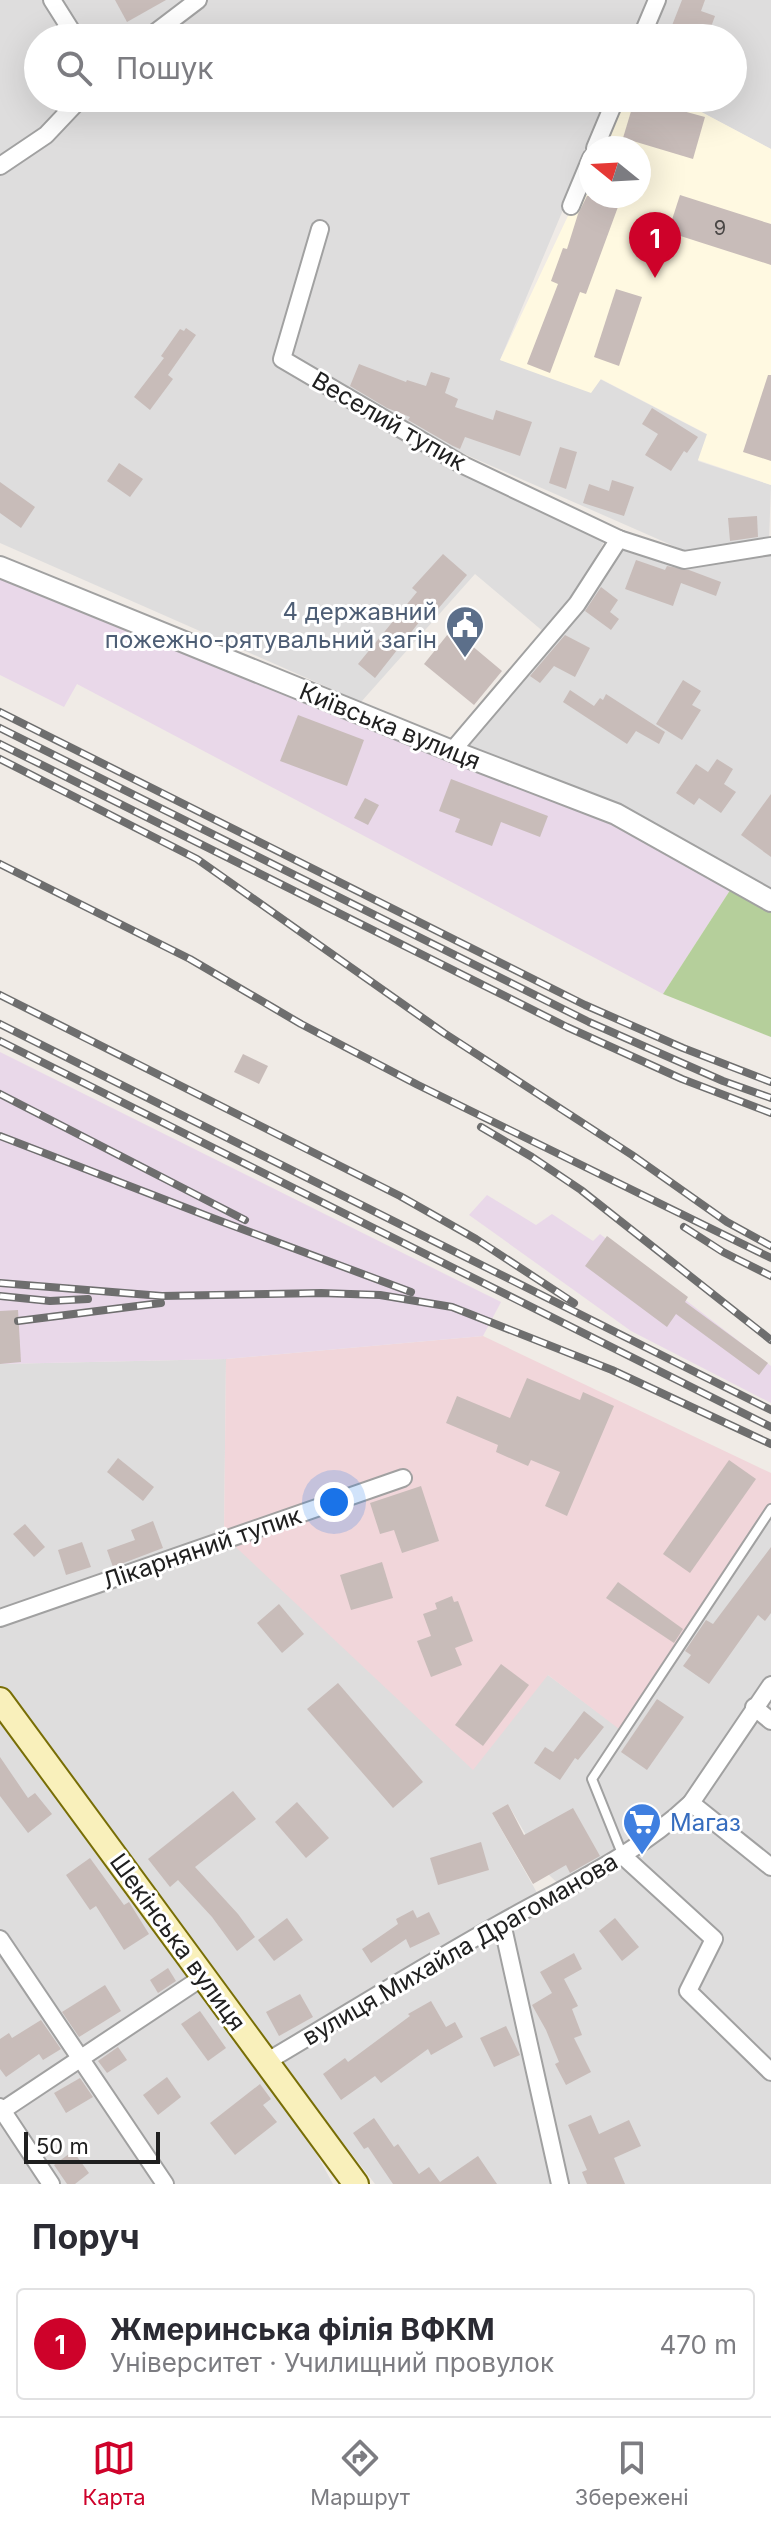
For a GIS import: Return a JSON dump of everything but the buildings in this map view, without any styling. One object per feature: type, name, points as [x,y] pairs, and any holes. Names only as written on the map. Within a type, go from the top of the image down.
[{"type":"main road","name":"Шекінська вулиця","points":[[0,1700],[356,2184]]},
{"type":"street","points":[[52,0],[67,24]]},
{"type":"street","points":[[166,24],[198,0]]},
{"type":"street","points":[[647,24],[657,0]]},
{"type":"street","points":[[0,166],[46,135],[68,112]]},
{"type":"street","points":[[600,136],[610,112]]},
{"type":"street","points":[[571,206],[579,187]]},
{"type":"street","name":"Веселий тупик","points":[[320,229],[282,359],[461,464],[619,539]]},
{"type":"street","points":[[452,751],[577,604],[619,539],[684,560],[771,546]]},
{"type":"street","name":"Київська вулиця","points":[[0,567],[625,818],[771,901]]},
{"type":"street","name":"Лікарняний тупик","points":[[0,1618],[403,1478]]},
{"type":"street","name":"вулиця Михайла Драгоманова","points":[[266,2062],[502,1923],[623,1856],[674,1819],[691,1803],[771,1685]]},
{"type":"street","points":[[754,1707],[771,1721]]},
{"type":"street","points":[[691,1803],[771,1867]]},
{"type":"street","points":[[623,1856],[714,1939],[688,1991],[771,2072]]},
{"type":"street","points":[[502,1923],[560,2184]]},
{"type":"street","points":[[0,1939],[165,2184]]},
{"type":"street","points":[[51,2184],[1,2110],[203,1977]]},
{"type":"lane","points":[[623,1856],[592,1779],[771,1509]]},
{"type":"shaded area","points":[[0,0],[198,0],[166,24],[24,24],[24,112],[64,112],[0,166]]},
{"type":"shaded area","points":[[206,0],[651,0],[641,24],[175,24]]},
{"type":"shaded area","points":[[665,0],[771,0],[771,149],[701,112],[747,112],[747,24],[655,24]]},
{"type":"shaded area","points":[[80,112],[604,112],[594,136],[579,136],[579,172],[500,360],[600,379],[708,435],[698,461],[771,485],[769,542],[685,551],[462,453],[456,466],[606,538],[573,601],[545,633],[475,574],[361,702],[0,543],[0,176],[41,150]]},
{"type":"shaded area","points":[[617,112],[701,112],[771,149],[771,485],[698,460],[707,434],[601,379],[591,393],[500,360],[579,192],[579,208],[651,208],[651,136],[606,136]]},
{"type":"shaded area","points":[[619,539],[684,560],[771,546],[771,901],[452,751]]},
{"type":"shaded area","points":[[0,567],[616,814],[736,881],[663,994],[77,684],[64,707],[0,675]]},
{"type":"shaded area","points":[[0,1052],[501,1302],[483,1336],[226,1359],[0,1364]]},
{"type":"shaded area","points":[[487,1195],[536,1225],[552,1214],[593,1241],[600,1234],[771,1366],[771,1403],[631,1331],[469,1215]]},
{"type":"shaded area","points":[[483,1336],[771,1473],[771,1509],[623,1732],[548,1675],[473,1770],[224,1536],[226,1359]]},
{"type":"shaded area","points":[[226,1359],[224,1536],[548,1675],[623,1731],[771,1509],[771,2184],[375,2184],[282,2064],[564,1889],[549,1875],[508,1804],[492,1813],[540,1898],[266,2062],[333,2184],[0,2184],[0,1364]]},
{"type":"green space","points":[[736,881],[771,901],[771,1037],[663,994]]},
{"type":"railway","points":[[0,712],[585,1005],[771,1082]]},
{"type":"railway","points":[[0,728],[589,1022],[723,1081],[771,1098]]},
{"type":"railway","points":[[0,744],[567,1027],[682,1079],[771,1113]]},
{"type":"railway","points":[[0,759],[197,859],[444,1033],[632,1155],[727,1222],[771,1246]]},
{"type":"railway","points":[[0,864],[190,959],[301,1024],[418,1085],[771,1258]]},
{"type":"railway","points":[[0,995],[400,1196],[476,1239],[574,1303]]},
{"type":"railway","points":[[0,1024],[771,1410]]},
{"type":"railway","points":[[0,1041],[771,1427]]},
{"type":"railway","points":[[0,1094],[245,1220]]},
{"type":"railway","points":[[481,1127],[581,1190],[771,1340]]},
{"type":"railway","points":[[0,1136],[411,1292]]},
{"type":"railway","points":[[684,1227],[723,1252],[771,1276]]},
{"type":"railway","points":[[0,1283],[162,1296],[380,1295],[452,1307],[612,1370],[771,1444]]},
{"type":"railway","points":[[0,1296],[50,1301],[88,1299]]},
{"type":"railway","points":[[18,1321],[161,1303]]},
{"type":"place","name":"Жмеринська філія ВФКМ","points":[[655,278]]},
{"type":"place","name":"4 державний пожежно-рятувальний загін","points":[[465,659]]},
{"type":"place","name":"Магаз","points":[[642,1856]]}]
